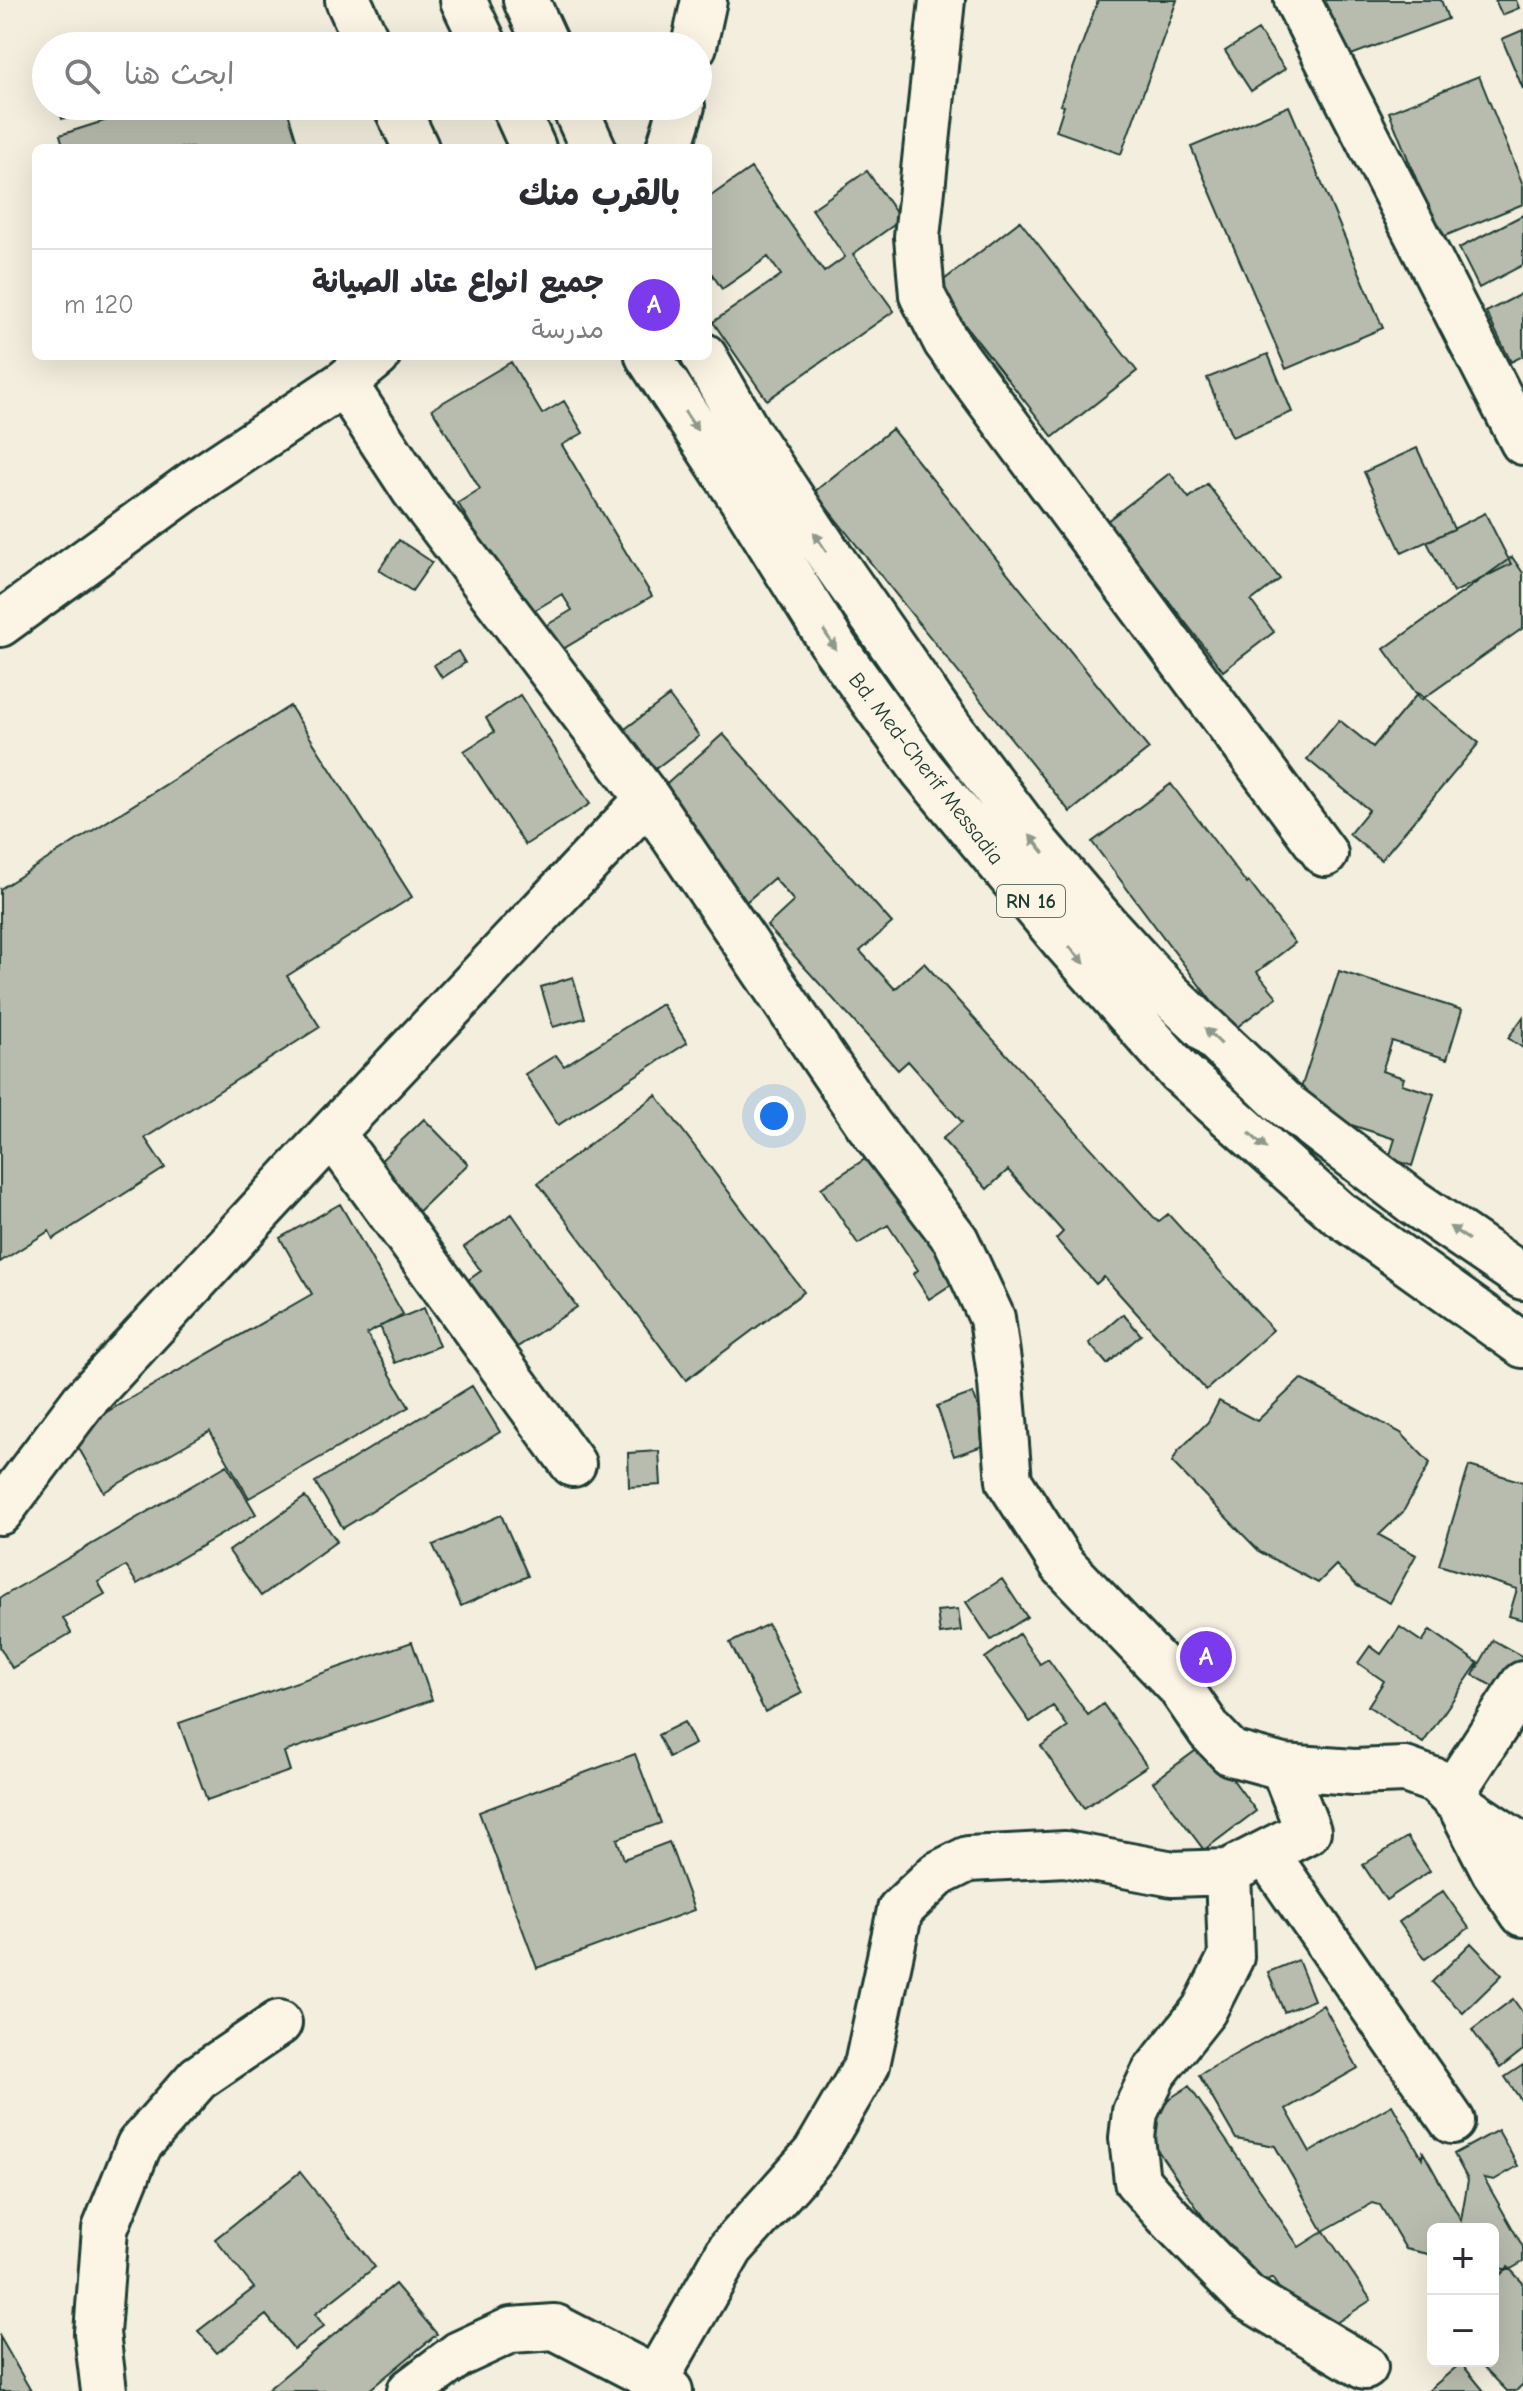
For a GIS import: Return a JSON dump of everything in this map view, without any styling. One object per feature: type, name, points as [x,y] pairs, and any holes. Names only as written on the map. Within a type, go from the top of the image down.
[{"type":"main road","points":[[348,0],[363,32]]},
{"type":"main road","points":[[463,0],[478,32]]},
{"type":"main road","points":[[526,0],[541,32]]},
{"type":"main road","points":[[697,32],[703,0]]},
{"type":"main road","points":[[942,0],[917,237],[922,295],[946,342],[1325,854]]},
{"type":"main road","points":[[1297,0],[1523,442]]},
{"type":"main road","points":[[403,120],[414,144]]},
{"type":"main road","points":[[520,120],[531,144]]},
{"type":"main road","points":[[580,120],[591,144]]},
{"type":"main road","points":[[670,144],[678,120]]},
{"type":"main road","points":[[0,624],[198,480],[344,383],[372,360]]},
{"type":"main road","name":"Bd. Med-Cherif Messadia","points":[[651,360],[835,648],[922,769],[1064,941],[1179,1071],[1337,1212],[1523,1345]]},
{"type":"main road","name":"Bd. Med-Cherif Messadia","points":[[706,360],[749,434],[933,705],[1037,844],[1104,923],[1168,993],[1281,1101],[1413,1202],[1523,1277]]},
{"type":"main road","points":[[344,383],[414,490],[648,799],[868,1124],[956,1240],[992,1318],[1009,1481],[1062,1564],[1179,1686],[1210,1731],[1231,1753],[1283,1767],[1354,1772],[1405,1770],[1436,1781],[1456,1800],[1523,1847]]},
{"type":"main road","points":[[0,1512],[83,1402],[648,799]]},
{"type":"main road","points":[[332,1133],[573,1464]]},
{"type":"main road","points":[[1456,1800],[1523,1684]]},
{"type":"main road","points":[[410,2391],[459,2354],[511,2330],[555,2327],[640,2371],[662,2386],[731,2248],[815,2154],[867,2065],[900,1910],[938,1874],[968,1859],[1065,1854],[1173,1874],[1247,1862],[1308,1831],[1283,1767]]},
{"type":"main road","points":[[1456,1800],[1494,1871],[1523,1914]]},
{"type":"main road","points":[[1247,1862],[1452,2121]]},
{"type":"main road","points":[[1247,1862],[1231,1957],[1204,2010],[1154,2073],[1135,2112],[1132,2138],[1137,2181],[1247,2297],[1365,2367]]},
{"type":"main road","points":[[104,2391],[97,2333],[105,2229],[139,2145],[198,2078],[279,2023]]},
{"type":"building","points":[[1098,0],[1177,0],[1121,154],[1056,131],[1064,106],[1060,105]]},
{"type":"building","points":[[1312,0],[1441,0],[1448,19],[1335,61]]},
{"type":"building","points":[[1495,0],[1516,0],[1519,8],[1502,15]]},
{"type":"building","points":[[1258,30],[1285,69],[1251,91],[1225,51]]},
{"type":"building","points":[[1523,30],[1523,89],[1502,39]]},
{"type":"building","points":[[1479,76],[1523,185],[1523,204],[1440,238],[1389,112]]},
{"type":"building","points":[[1289,106],[1383,328],[1286,369],[1191,147]]},
{"type":"building","points":[[107,120],[290,120],[298,144],[63,144],[60,135]]},
{"type":"building","points":[[751,168],[824,272],[845,257],[812,209],[867,171],[901,220],[853,254],[894,311],[767,400],[713,322],[781,275],[768,257],[722,289],[712,274],[712,195]]},
{"type":"building","points":[[1523,215],[1523,265],[1479,288],[1459,248]]},
{"type":"building","points":[[1020,221],[1137,371],[1053,437],[935,287]]},
{"type":"building","points":[[1523,293],[1523,356],[1511,362],[1486,312]]},
{"type":"building","points":[[1268,354],[1292,412],[1232,437],[1207,378]]},
{"type":"building","points":[[511,362],[542,414],[564,401],[583,433],[562,445],[652,596],[556,653],[542,628],[572,610],[562,594],[525,616],[458,503],[480,489],[432,409]]},
{"type":"building","points":[[892,429],[1149,749],[1070,812],[814,492]]},
{"type":"building","points":[[1417,448],[1454,529],[1402,553],[1364,472]]},
{"type":"building","points":[[1170,473],[1189,498],[1207,484],[1280,579],[1251,601],[1274,632],[1223,671],[1107,521]]},
{"type":"building","points":[[1485,513],[1511,564],[1453,593],[1427,542]]},
{"type":"building","points":[[399,540],[432,562],[412,591],[379,570]]},
{"type":"building","points":[[1512,557],[1523,573],[1523,628],[1421,700],[1384,649]]},
{"type":"building","points":[[458,651],[465,663],[442,678],[434,665]]},
{"type":"building","points":[[1418,693],[1479,743],[1381,860],[1349,834],[1369,810],[1307,759],[1339,720],[1373,747]]},
{"type":"building","points":[[520,695],[590,804],[525,845],[464,751],[494,732],[486,718]]},
{"type":"building","points":[[669,696],[699,736],[647,775],[617,735]]},
{"type":"building","points":[[290,706],[412,897],[287,976],[320,1027],[145,1138],[165,1168],[53,1239],[49,1231],[0,1262],[0,889]]},
{"type":"building","points":[[723,734],[892,923],[860,951],[895,989],[924,963],[1158,1222],[1168,1214],[1273,1330],[1206,1390],[1104,1277],[1096,1284],[1056,1239],[1063,1232],[1008,1170],[987,1189],[942,1139],[962,1122],[908,1061],[898,1070],[767,926],[794,901],[774,878],[746,902],[651,798]]},
{"type":"building","points":[[1171,784],[1295,943],[1257,972],[1277,997],[1233,1030],[1092,842]]},
{"type":"building","points":[[1339,971],[1462,1010],[1447,1059],[1392,1041],[1382,1071],[1404,1078],[1402,1084],[1434,1094],[1412,1166],[1389,1158],[1395,1139],[1295,1107]]},
{"type":"building","points":[[573,977],[585,1018],[553,1027],[541,987]]},
{"type":"building","points":[[662,1004],[687,1043],[558,1125],[525,1074],[556,1055],[564,1066]]},
{"type":"building","points":[[1523,1017],[1523,1048],[1508,1038]]},
{"type":"building","points":[[656,1095],[804,1292],[686,1380],[538,1183]]},
{"type":"building","points":[[424,1119],[468,1164],[411,1219],[367,1174]]},
{"type":"building","points":[[891,1142],[975,1269],[929,1299],[913,1274],[918,1270],[888,1225],[858,1244],[821,1188]]},
{"type":"building","points":[[340,1204],[403,1314],[367,1334],[409,1407],[249,1498],[210,1431],[104,1492],[70,1433],[312,1294],[280,1238]]},
{"type":"building","points":[[512,1214],[577,1307],[501,1358],[454,1290],[481,1271],[464,1247]]},
{"type":"building","points":[[424,1308],[439,1346],[395,1363],[380,1326]]},
{"type":"building","points":[[1123,1314],[1141,1335],[1107,1364],[1089,1343]]},
{"type":"building","points":[[1301,1379],[1401,1433],[1430,1463],[1403,1512],[1379,1535],[1416,1555],[1390,1603],[1357,1586],[1336,1565],[1318,1583],[1260,1552],[1172,1462],[1178,1451],[1208,1422],[1219,1401],[1257,1421]]},
{"type":"building","points":[[472,1386],[500,1432],[343,1528],[315,1482]]},
{"type":"building","points":[[973,1393],[991,1443],[954,1456],[937,1406]]},
{"type":"building","points":[[659,1451],[661,1485],[629,1487],[628,1453]]},
{"type":"building","points":[[227,1465],[256,1514],[137,1584],[126,1566],[98,1582],[105,1594],[63,1618],[71,1633],[12,1668],[0,1647],[0,1598]]},
{"type":"building","points":[[1469,1466],[1523,1482],[1523,1620],[1509,1616],[1517,1589],[1439,1565]]},
{"type":"building","points":[[305,1497],[337,1541],[261,1596],[229,1551]]},
{"type":"building","points":[[501,1515],[528,1576],[461,1606],[433,1545]]},
{"type":"building","points":[[1002,1579],[1027,1617],[991,1640],[966,1602]]},
{"type":"building","points":[[958,1609],[961,1631],[940,1634],[937,1611]]},
{"type":"building","points":[[768,1624],[802,1693],[765,1712],[730,1643]]},
{"type":"building","points":[[1400,1627],[1422,1642],[1430,1630],[1478,1663],[1423,1743],[1368,1706],[1384,1681],[1358,1663],[1370,1646],[1381,1654]]},
{"type":"building","points":[[1019,1634],[1040,1664],[1048,1659],[1088,1715],[1103,1704],[1147,1766],[1084,1808],[1041,1746],[1068,1727],[1053,1706],[1030,1722],[985,1658]]},
{"type":"building","points":[[1493,1640],[1523,1657],[1503,1692],[1473,1675]]},
{"type":"building","points":[[412,1642],[432,1700],[284,1752],[290,1771],[207,1800],[179,1723]]},
{"type":"building","points":[[684,1722],[695,1744],[669,1757],[658,1735]]},
{"type":"building","points":[[1206,1743],[1256,1811],[1204,1850],[1153,1782]]},
{"type":"building","points":[[635,1754],[661,1823],[617,1839],[624,1859],[669,1842],[694,1910],[537,1968],[479,1812]]},
{"type":"building","points":[[1407,1837],[1430,1871],[1386,1900],[1363,1865]]},
{"type":"building","points":[[1443,1891],[1469,1928],[1425,1959],[1399,1922]]},
{"type":"building","points":[[1471,1943],[1502,1975],[1463,2013],[1432,1982]]},
{"type":"building","points":[[1298,1960],[1314,2000],[1284,2012],[1268,1972]]},
{"type":"building","points":[[1513,1999],[1523,2013],[1523,2050],[1500,2068],[1472,2030]]},
{"type":"building","points":[[1323,2005],[1358,2068],[1286,2109],[1310,2152],[1392,2105],[1422,2158],[1423,2152],[1461,2220],[1468,2180],[1454,2154],[1498,2130],[1518,2166],[1494,2180],[1484,2178],[1523,2247],[1523,2262],[1509,2270],[1499,2268],[1499,2223],[1427,2223],[1427,2254],[1406,2249],[1380,2205],[1373,2203],[1323,2231],[1275,2146],[1236,2139],[1199,2075]]},
{"type":"building","points":[[1523,2065],[1523,2103],[1505,2077]]},
{"type":"building","points":[[1189,2086],[1299,2247],[1324,2231],[1371,2300],[1313,2338],[1272,2278],[1253,2290],[1137,2120]]},
{"type":"building","points":[[300,2172],[375,2267],[315,2314],[324,2326],[294,2349],[266,2315],[217,2353],[198,2331],[254,2288],[215,2239]]},
{"type":"building","points":[[1508,2267],[1523,2283],[1523,2384],[1516,2391],[1507,2391],[1484,2367],[1499,2367],[1499,2276]]},
{"type":"building","points":[[395,2284],[437,2334],[368,2391],[266,2391]]},
{"type":"building","points":[[0,2337],[31,2391],[0,2391]]},
{"type":"building","points":[[1456,2367],[1464,2367],[1484,2391],[1428,2391]]},
{"type":"place","name":"جميع انواع عتاد الصيانة","points":[[1206,1657]]}]
